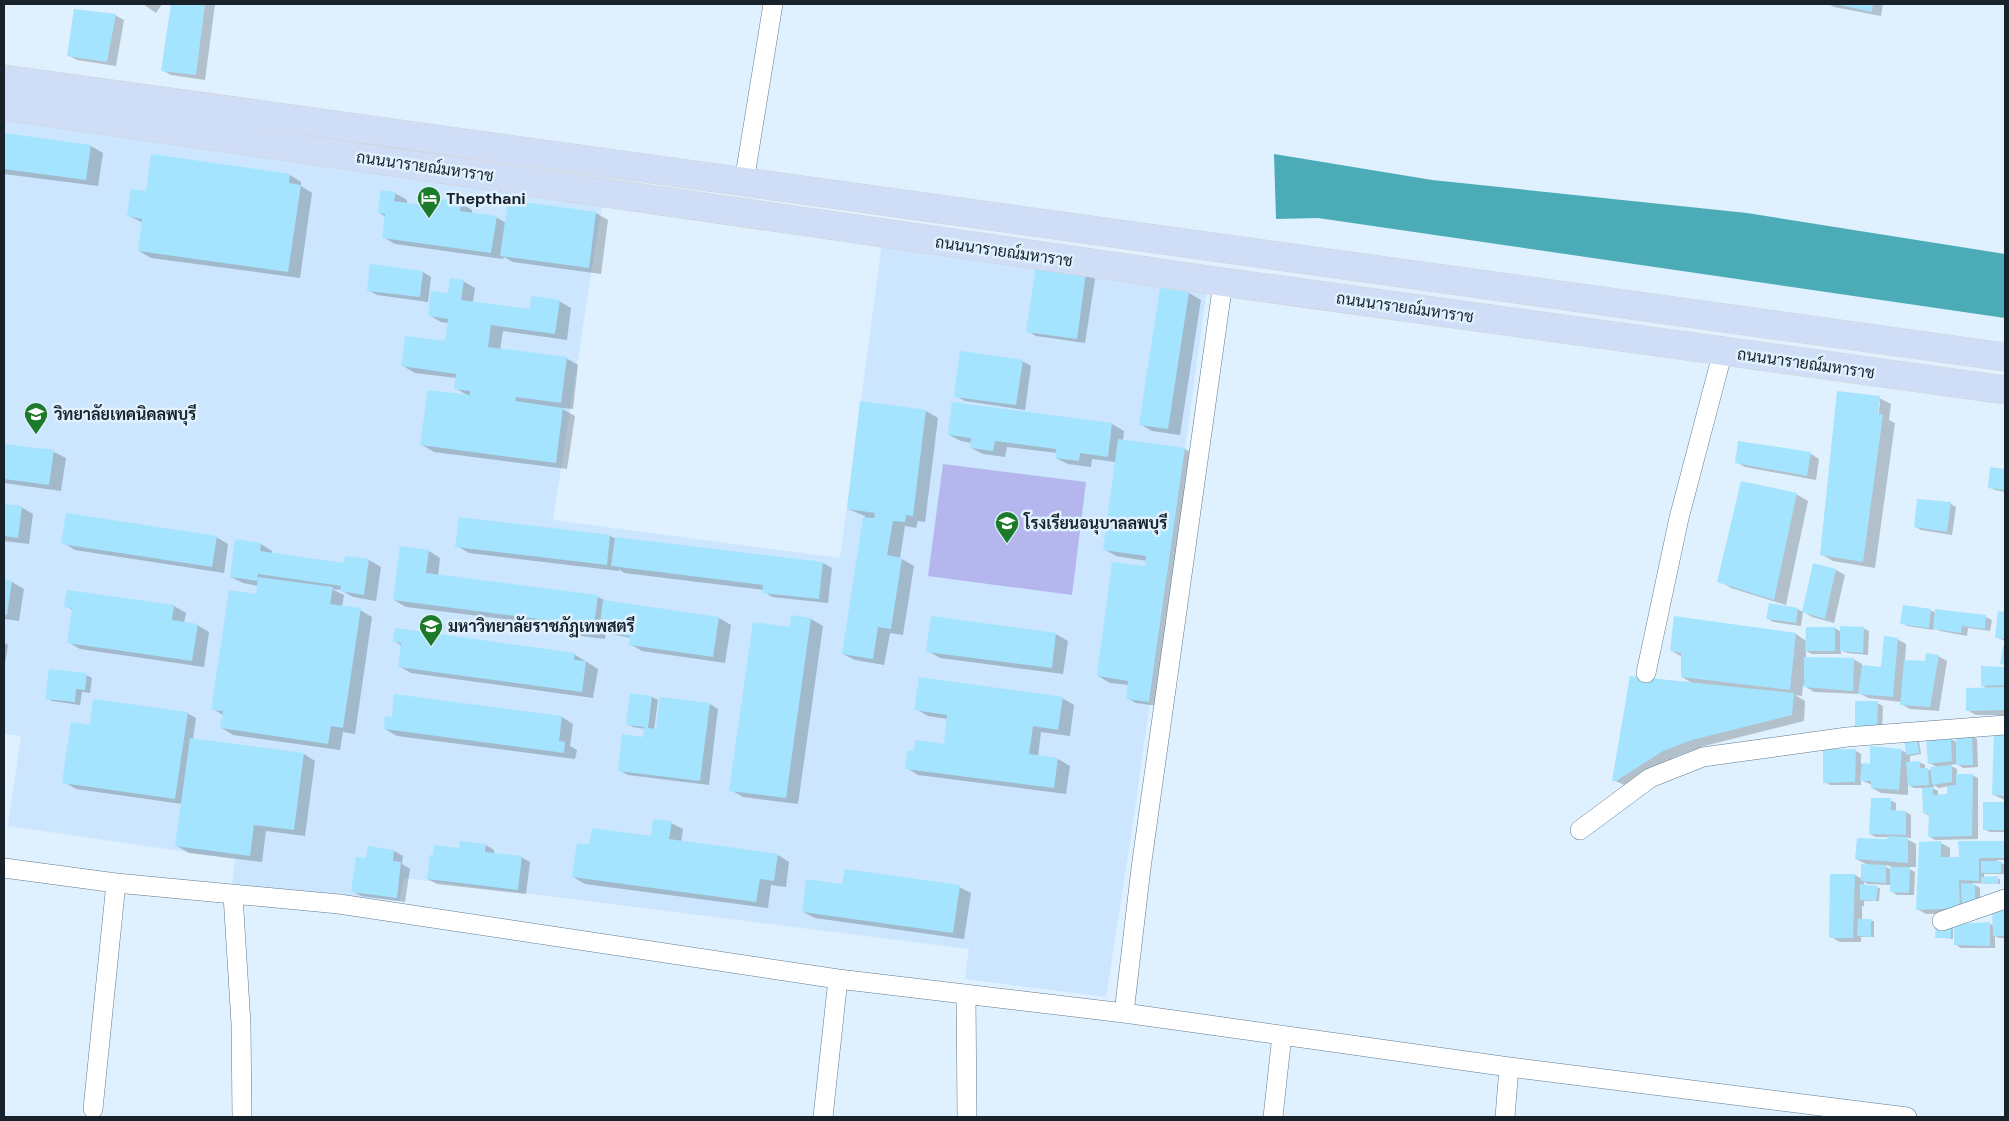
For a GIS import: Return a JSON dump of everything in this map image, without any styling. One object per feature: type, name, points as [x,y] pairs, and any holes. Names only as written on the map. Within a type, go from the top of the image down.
[{"type":"main road","name":"ถนนนารายณ์มหาราช","points":[[4,79],[2005,357]]},
{"type":"main road","name":"ถนนนารายณ์มหาราช","points":[[4,106],[1223,282],[2005,390]]},
{"type":"street","points":[[744,182],[772,4]]},
{"type":"street","points":[[1124,1013],[1141,868],[1223,282]]},
{"type":"street","points":[[1646,674],[1679,518],[1723,351]]},
{"type":"street","points":[[1580,830],[1650,778],[1703,757],[1847,737],[2005,725]]},
{"type":"street","points":[[4,868],[116,883],[339,904],[838,979],[1282,1034],[1808,1111],[1907,1117]]},
{"type":"street","points":[[93,1109],[116,883]]},
{"type":"street","points":[[233,895],[241,1024],[242,1117]]},
{"type":"street","points":[[1942,921],[2005,899]]},
{"type":"street","points":[[823,1117],[838,979]]},
{"type":"street","points":[[966,994],[967,1117]]},
{"type":"street","points":[[1273,1117],[1282,1034]]},
{"type":"street","points":[[1505,1117],[1508,1067]]},
{"type":"shaded area","name":"มหาวิทยาลัยราชภัฏเทพสตรี","points":[[4,120],[602,204],[553,520],[840,558],[882,243],[1207,289],[1134,816],[1106,997],[965,979],[969,949],[404,878],[399,901],[232,884],[235,859],[8,826],[21,736],[4,734]]},
{"type":"shaded area","points":[[1274,154],[1432,180],[1747,213],[2005,254],[2005,318],[1318,218],[1276,219]]},
{"type":"shaded area","points":[[943,464],[1086,482],[1072,595],[928,576]]},
{"type":"building","points":[[171,4],[205,4],[196,75],[161,71]]},
{"type":"building","points":[[1835,4],[1873,4],[1872,12]]},
{"type":"building","points":[[74,9],[116,14],[107,62],[67,56]]},
{"type":"building","points":[[4,133],[91,145],[86,180],[4,169]]},
{"type":"building","points":[[151,154],[290,174],[289,183],[301,185],[288,272],[138,251],[142,219],[127,216],[131,189],[146,191]]},
{"type":"building","points":[[381,190],[396,192],[394,201],[435,207],[436,199],[461,202],[460,211],[497,216],[491,253],[382,238],[385,214],[378,213]]},
{"type":"building","points":[[508,200],[596,212],[589,268],[500,256]]},
{"type":"building","points":[[370,264],[423,271],[420,297],[367,291]]},
{"type":"building","points":[[1036,265],[1086,273],[1077,339],[1026,332]]},
{"type":"building","points":[[450,278],[464,280],[461,300],[530,309],[531,296],[560,300],[555,334],[491,325],[488,347],[567,357],[561,403],[516,397],[515,401],[563,408],[556,463],[420,445],[428,390],[470,395],[470,391],[454,389],[456,374],[401,366],[405,336],[445,341],[448,319],[428,316],[431,291],[448,293]]},
{"type":"building","points":[[1160,288],[1189,292],[1168,429],[1139,425]]},
{"type":"building","points":[[960,351],[1023,360],[1016,405],[954,397]]},
{"type":"building","points":[[1837,391],[1880,396],[1878,413],[1883,415],[1863,562],[1820,555]]},
{"type":"building","points":[[860,401],[926,410],[913,516],[906,515],[905,522],[893,521],[887,555],[902,558],[891,629],[878,627],[873,659],[842,654],[863,517],[874,518],[875,513],[847,509]]},
{"type":"building","points":[[952,402],[1112,423],[1108,457],[1080,453],[1079,461],[1055,458],[1056,449],[995,441],[993,451],[970,448],[971,438],[948,435]]},
{"type":"building","points":[[1118,439],[1185,448],[1149,702],[1126,699],[1128,681],[1097,676],[1112,562],[1145,566],[1146,556],[1103,550]]},
{"type":"building","points":[[1738,441],[1811,452],[1807,476],[1735,463]]},
{"type":"building","points":[[4,444],[54,450],[49,485],[4,479]]},
{"type":"building","points":[[1990,467],[2005,469],[2005,490],[1988,488]]},
{"type":"building","points":[[1741,481],[1797,493],[1774,600],[1717,582]]},
{"type":"building","points":[[1917,499],[1951,502],[1947,532],[1914,527]]},
{"type":"building","points":[[4,504],[22,506],[18,538],[4,536]]},
{"type":"building","points":[[66,513],[217,536],[212,567],[61,544]]},
{"type":"building","points":[[459,517],[610,535],[607,565],[455,547]]},
{"type":"building","points":[[615,537],[823,562],[819,599],[762,593],[763,585],[611,566]]},
{"type":"building","points":[[235,539],[261,543],[260,551],[344,563],[345,556],[369,559],[364,595],[340,591],[341,586],[258,574],[257,581],[230,577]]},
{"type":"building","points":[[400,546],[429,550],[426,573],[598,595],[593,633],[567,630],[568,623],[393,600]]},
{"type":"building","points":[[1813,563],[1836,569],[1825,619],[1802,612]]},
{"type":"building","points":[[258,577],[333,587],[330,604],[361,608],[343,728],[331,726],[328,744],[220,728],[223,711],[211,710],[229,590],[256,594]]},
{"type":"building","points":[[4,579],[12,581],[7,615],[4,615]]},
{"type":"building","points":[[67,590],[174,605],[172,620],[198,624],[192,661],[67,643],[72,608],[64,607]]},
{"type":"building","points":[[603,600],[719,617],[713,657],[629,645],[630,636],[599,631]]},
{"type":"building","points":[[1769,603],[1798,608],[1796,623],[1766,619]]},
{"type":"building","points":[[1903,605],[1931,609],[1929,628],[1900,624]]},
{"type":"building","points":[[1935,609],[1986,615],[1985,629],[1962,626],[1961,633],[1933,629]]},
{"type":"building","points":[[1998,611],[2005,612],[2005,639],[1995,638]]},
{"type":"building","points":[[791,615],[811,618],[786,798],[729,791],[753,622],[790,627]]},
{"type":"building","points":[[931,616],[1056,633],[1052,668],[926,652]]},
{"type":"building","points":[[1674,616],[1796,633],[1790,690],[1681,677],[1681,653],[1670,651]]},
{"type":"building","points":[[1840,626],[1864,627],[1863,653],[1840,651]]},
{"type":"building","points":[[1806,627],[1835,627],[1835,651],[1805,651]]},
{"type":"building","points":[[395,628],[575,653],[574,660],[586,661],[582,692],[398,667],[401,643],[393,642]]},
{"type":"building","points":[[1884,636],[1898,638],[1893,697],[1858,694],[1862,665],[1881,667]]},
{"type":"building","points":[[2003,646],[2005,646],[2005,665],[2000,664]]},
{"type":"building","points":[[1926,653],[1939,655],[1930,707],[1900,705],[1904,660],[1925,661]]},
{"type":"building","points":[[1804,657],[1854,658],[1853,691],[1804,687]]},
{"type":"building","points":[[1981,666],[2005,667],[2005,685],[1981,686]]},
{"type":"building","points":[[49,669],[87,673],[85,690],[76,689],[75,702],[45,699]]},
{"type":"building","points":[[1630,676],[1794,693],[1792,715],[1692,740],[1663,751],[1616,781],[1612,781]]},
{"type":"building","points":[[919,677],[1063,697],[1058,730],[1033,726],[1029,754],[1058,758],[1054,788],[905,769],[908,750],[914,751],[915,740],[944,744],[947,715],[914,710]]},
{"type":"building","points":[[2005,687],[2005,710],[1966,711],[1966,688]]},
{"type":"building","points":[[630,693],[652,696],[648,728],[656,729],[660,697],[710,703],[700,781],[618,771],[622,734],[643,737],[644,727],[626,725]]},
{"type":"building","points":[[394,694],[562,716],[559,741],[565,742],[564,753],[384,729],[385,716],[392,717]]},
{"type":"building","points":[[93,699],[188,712],[175,799],[62,783],[71,722],[90,725]]},
{"type":"building","points":[[1855,701],[1878,701],[1877,732],[1855,732]]},
{"type":"building","points":[[1994,730],[2005,730],[2005,796],[1992,795]]},
{"type":"building","points":[[1956,734],[1972,734],[1973,765],[1956,765]]},
{"type":"building","points":[[1951,737],[1952,761],[1928,764],[1926,740]]},
{"type":"building","points":[[190,738],[304,753],[294,830],[254,825],[250,856],[175,846]]},
{"type":"building","points":[[1904,738],[1917,738],[1919,753],[1906,755]]},
{"type":"building","points":[[1870,746],[1902,749],[1899,790],[1871,788],[1871,781],[1860,781],[1862,763],[1870,764]]},
{"type":"building","points":[[1823,749],[1856,749],[1855,782],[1823,783]]},
{"type":"building","points":[[1920,761],[1920,768],[1928,768],[1929,785],[1908,786],[1906,762]]},
{"type":"building","points":[[1952,765],[1952,782],[1932,785],[1930,767]]},
{"type":"building","points":[[1956,774],[1973,774],[1972,836],[1928,837],[1929,814],[1923,813],[1922,788],[1933,787],[1933,795],[1947,794],[1947,786],[1956,785]]},
{"type":"building","points":[[1871,798],[1891,798],[1891,810],[1906,811],[1906,835],[1869,834]]},
{"type":"building","points":[[1983,802],[2005,802],[2005,830],[1983,830]]},
{"type":"building","points":[[653,819],[672,821],[669,839],[778,854],[774,881],[760,879],[756,902],[572,877],[577,843],[589,845],[592,828],[651,836]]},
{"type":"building","points":[[1887,836],[1908,837],[1908,863],[1855,859],[1857,838],[1887,839]]},
{"type":"building","points":[[460,841],[486,844],[485,852],[522,856],[518,890],[427,879],[430,855],[433,855],[434,845],[459,848]]},
{"type":"building","points":[[1941,841],[1941,857],[1959,857],[1958,841],[2005,841],[2005,858],[1979,858],[1979,881],[1959,880],[1960,908],[1916,910],[1919,842]]},
{"type":"building","points":[[368,846],[394,850],[393,861],[401,862],[397,898],[351,892],[356,857],[366,858]]},
{"type":"building","points":[[1981,861],[2001,861],[2001,873],[1981,873]]},
{"type":"building","points":[[1861,864],[1886,865],[1886,883],[1861,881]]},
{"type":"building","points":[[1890,867],[1910,867],[1909,893],[1890,892]]},
{"type":"building","points":[[845,869],[960,885],[953,933],[802,912],[806,879],[842,884]]},
{"type":"building","points":[[1830,874],[1855,874],[1853,938],[1829,938]]},
{"type":"building","points":[[1998,876],[1998,884],[1981,883],[1981,877]]},
{"type":"building","points":[[1961,883],[1975,884],[1975,908],[1962,908]]},
{"type":"building","points":[[1860,884],[1878,886],[1876,901],[1860,900]]},
{"type":"building","points":[[2005,910],[2005,936],[1993,936],[1992,911]]},
{"type":"building","points":[[1858,919],[1871,919],[1871,937],[1857,936]]},
{"type":"building","points":[[1990,922],[1990,946],[1954,945],[1954,924]]},
{"type":"building","points":[[1936,925],[1951,925],[1951,938],[1935,938]]},
{"type":"place","name":"Thepthani","points":[[429,219]]},
{"type":"place","name":"วิทยาลัยเทคนิคลพบุรี","points":[[36,435]]},
{"type":"place","name":"โรงเรียนอนุบาลลพบุรี","points":[[1007,544]]},
{"type":"place","name":"มหาวิทยาลัยราชภัฏเทพสตรี","points":[[431,647]]}]
